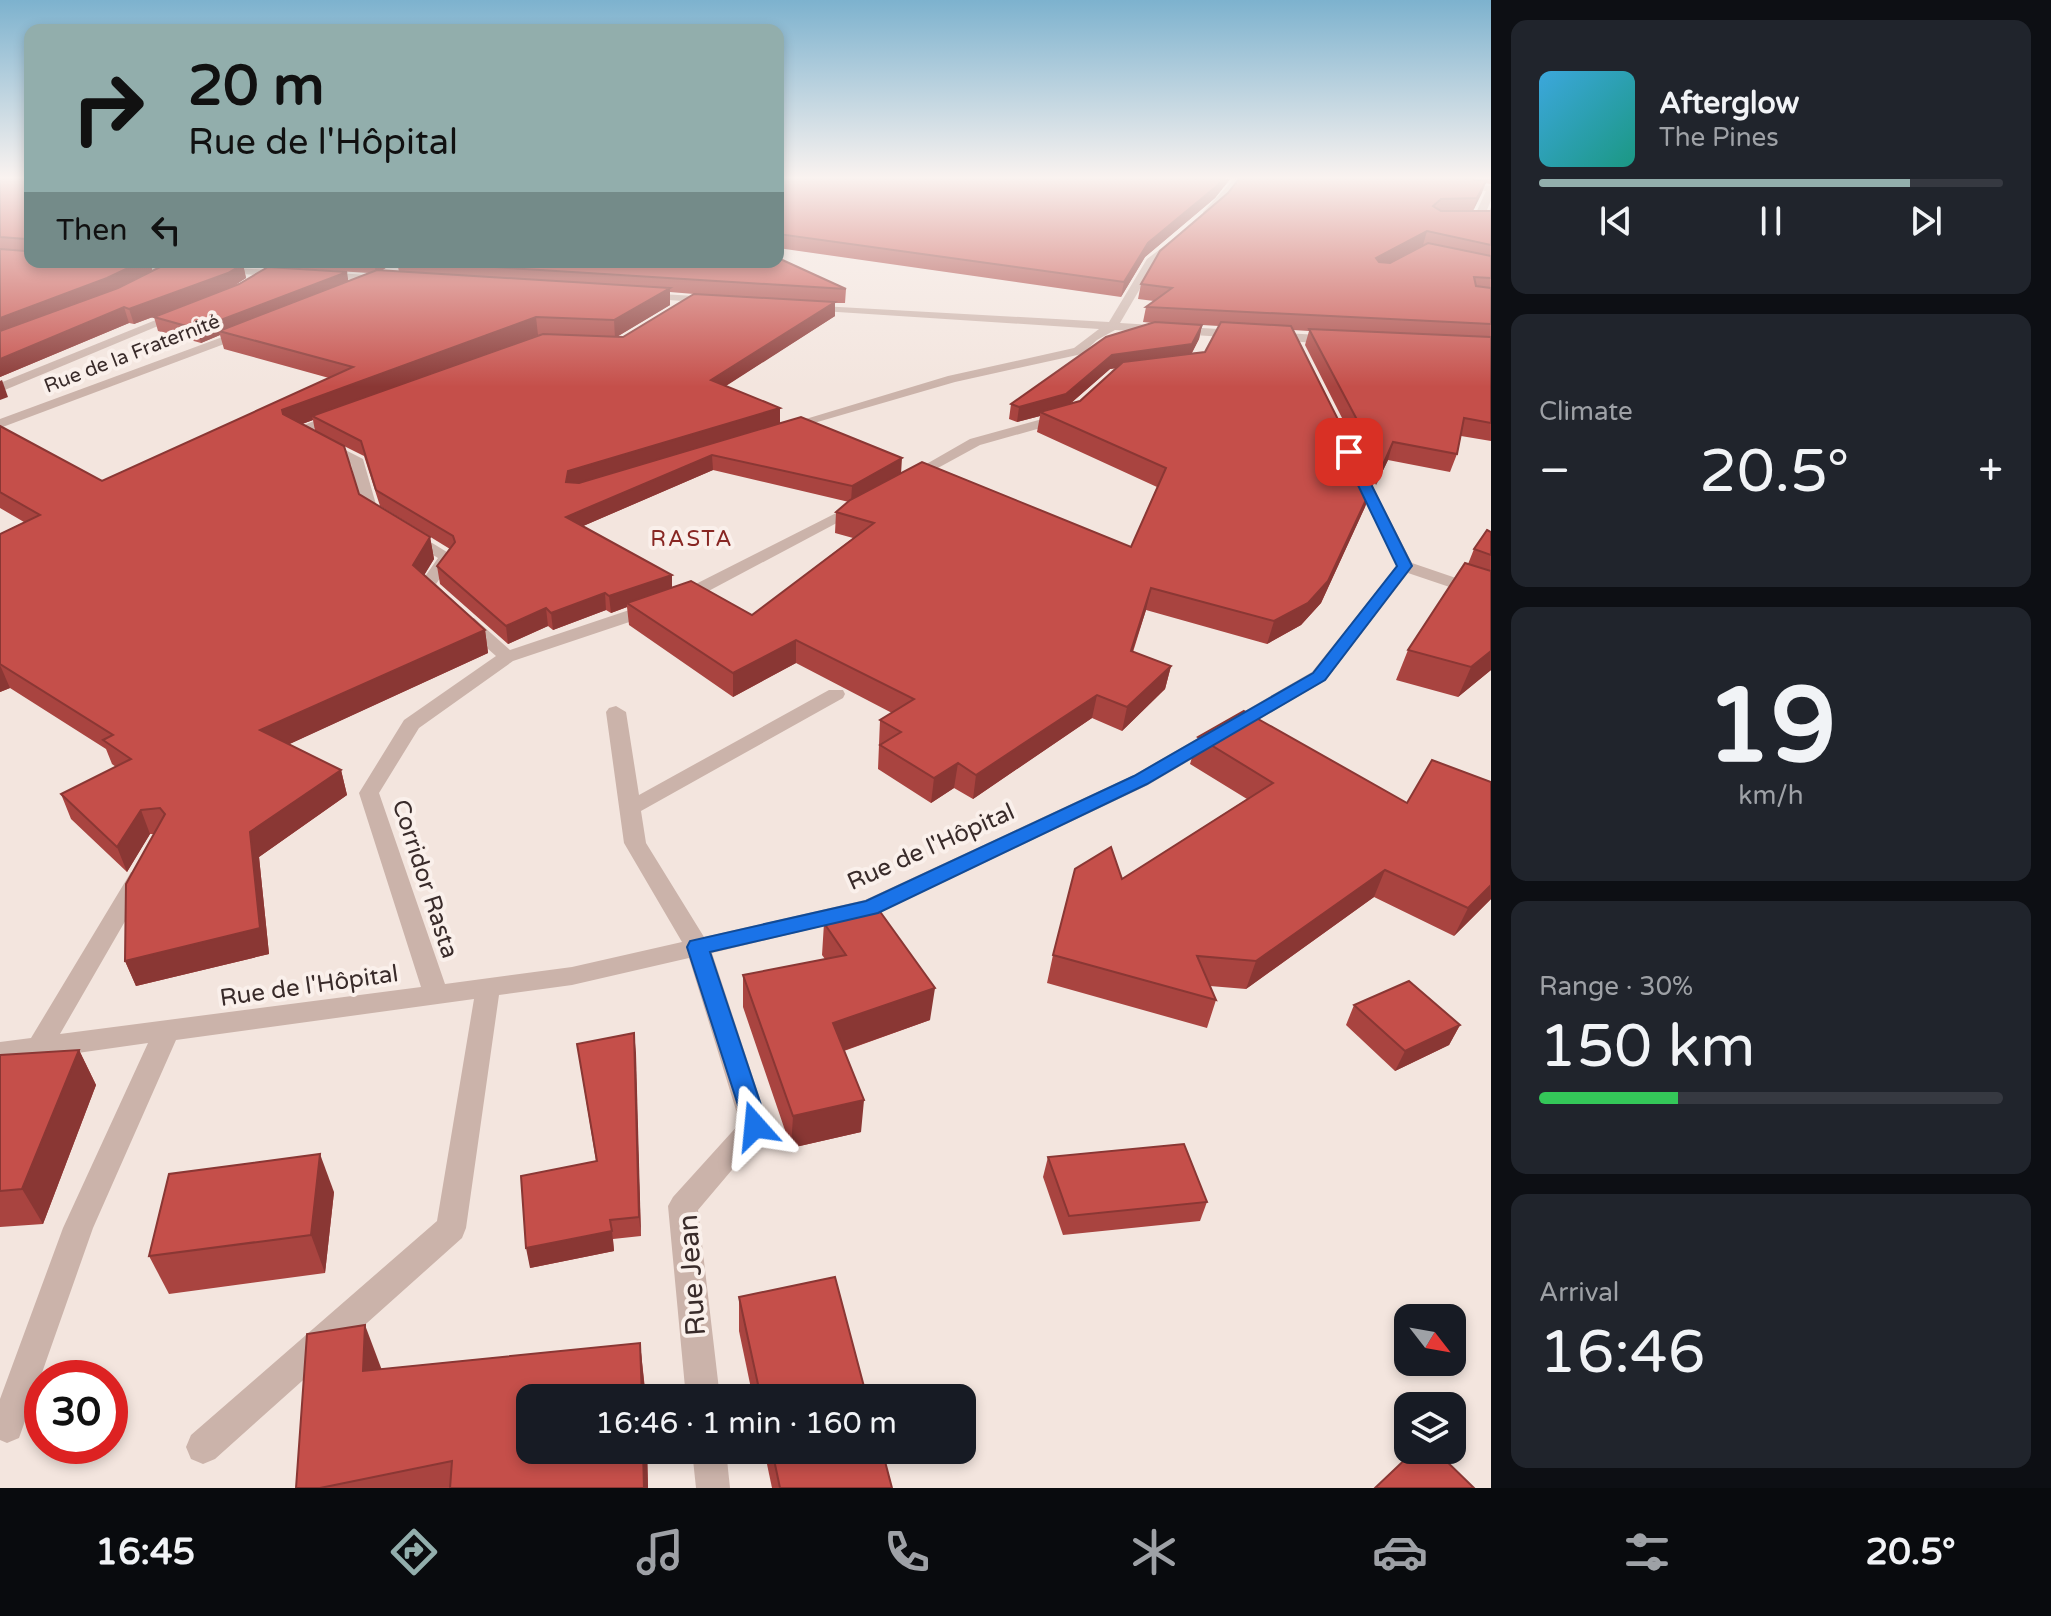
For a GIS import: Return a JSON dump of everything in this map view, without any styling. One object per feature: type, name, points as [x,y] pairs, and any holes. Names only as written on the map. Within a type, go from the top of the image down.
[{"type":"street","points":[[772,431],[952,379],[1078,351],[1093,337],[1113,326],[1151,261],[1166,248]]},
{"type":"street","points":[[154,280],[176,268]]},
{"type":"street","points":[[193,268],[297,274]]},
{"type":"street","points":[[248,286],[269,273]]},
{"type":"street","points":[[311,275],[382,279]]},
{"type":"street","points":[[353,290],[396,275]]},
{"type":"street","points":[[632,295],[725,301]]},
{"type":"street","points":[[669,314],[694,299]]},
{"type":"street","points":[[787,305],[1113,326],[1208,338],[1354,341]]},
{"type":"street","points":[[0,388],[195,308]]},
{"type":"street","name":"Rue de la Fraternité","points":[[0,424],[120,382],[266,324]]},
{"type":"street","points":[[1292,338],[1307,367]]},
{"type":"street","points":[[895,486],[975,442],[1070,415],[1081,405]]},
{"type":"street","points":[[354,410],[296,431],[358,462],[370,510],[447,557],[427,585],[507,657]]},
{"type":"street","points":[[1349,452],[1405,566],[1491,596]]},
{"type":"street","name":"Corridor Rasta","points":[[436,995],[369,793],[411,724],[507,657],[680,599],[868,501]]},
{"type":"street","name":"Rue de l'Hôpital","points":[[0,1053],[572,976],[871,907],[1141,780],[1319,676],[1405,566]]},
{"type":"street","points":[[629,809],[836,694]]},
{"type":"street","points":[[616,712],[635,843],[698,947]]},
{"type":"street","points":[[38,1050],[153,854]]},
{"type":"street","name":"Rue Jean","points":[[698,947],[755,1126],[683,1206],[702,1384]]},
{"type":"street","points":[[203,1447],[451,1228],[488,988]]},
{"type":"street","points":[[7,1426],[78,1228],[166,1032]]},
{"type":"street","points":[[710,1464],[713,1488]]},
{"type":"building","points":[[882,248],[1145,248],[1124,282]]},
{"type":"building","points":[[1163,248],[1394,248],[1376,258],[1379,262],[1390,263],[1418,248],[1454,248],[1491,256],[1491,278],[1474,277],[1476,286],[1491,288],[1491,324],[1146,307],[1172,288],[1141,284]]},
{"type":"building","points":[[0,249],[24,251],[24,268],[128,268],[0,318]]},
{"type":"building","points":[[784,261],[846,289],[508,268],[784,268]]},
{"type":"building","points":[[158,268],[236,268],[129,309],[124,307],[0,359],[0,331],[118,288]]},
{"type":"building","points":[[266,268],[347,272],[197,329],[154,317],[239,284]]},
{"type":"building","points":[[377,270],[670,288],[614,320],[536,317],[282,410],[283,414],[344,446],[359,494],[430,537],[413,565],[485,630],[260,730],[341,770],[250,832],[260,928],[125,961],[126,884],[165,814],[160,808],[141,810],[117,847],[61,794],[131,759],[103,740],[113,735],[0,664],[0,534],[40,515],[0,492],[0,426],[102,481],[353,367],[219,331]]},
{"type":"building","points":[[694,294],[835,302],[711,380],[780,408],[568,471],[566,482],[579,483],[801,417],[902,458],[852,486],[712,455],[566,517],[672,575],[609,596],[605,593],[551,613],[546,608],[506,626],[437,566],[455,542],[453,536],[376,490],[361,441],[312,416],[543,334],[623,337]]},
{"type":"building","points":[[1155,322],[1202,325],[1192,344],[1112,355],[1066,394],[1019,407],[1011,404],[1106,337]]},
{"type":"building","points":[[1221,322],[1291,326],[1372,487],[1328,581],[1308,603],[1274,621],[1151,588],[1131,651],[1171,666],[1127,707],[1097,695],[976,775],[958,763],[934,778],[880,745],[901,732],[880,720],[914,699],[796,640],[733,673],[627,603],[691,581],[752,615],[874,523],[836,512],[850,500],[922,462],[1131,547],[1166,468],[1040,412],[1080,401],[1123,362],[1205,352]]},
{"type":"building","points":[[1309,329],[1491,337],[1491,423],[1464,418],[1457,454],[1393,442],[1382,467]]},
{"type":"building","points":[[1487,530],[1491,532],[1491,555],[1474,549]]},
{"type":"building","points":[[1465,563],[1491,571],[1491,651],[1471,667],[1408,650]]},
{"type":"building","points":[[1244,711],[1407,803],[1432,760],[1491,782],[1491,885],[1468,908],[1385,870],[1256,961],[1197,956],[1216,1000],[1053,955],[1075,869],[1111,847],[1122,879],[1273,783],[1198,737]]},
{"type":"building","points":[[876,906],[935,988],[833,1023],[864,1100],[793,1116],[743,975],[846,955],[824,923]]},
{"type":"building","points":[[1409,981],[1460,1025],[1405,1051],[1354,1005]]},
{"type":"building","points":[[634,1033],[639,1217],[610,1220],[612,1231],[526,1248],[521,1176],[597,1161],[577,1044]]},
{"type":"building","points":[[79,1050],[22,1189],[0,1191],[0,1055]]},
{"type":"building","points":[[1184,1144],[1207,1202],[1069,1216],[1048,1157]]},
{"type":"building","points":[[320,1154],[311,1235],[149,1256],[169,1174]]},
{"type":"building","points":[[835,1277],[863,1384],[758,1384],[739,1297]]},
{"type":"building","points":[[365,1325],[363,1371],[640,1343],[641,1384],[516,1384],[516,1464],[643,1464],[644,1488],[450,1488],[452,1461],[320,1488],[296,1488],[307,1334]]},
{"type":"building","points":[[775,1464],[886,1464],[892,1488],[780,1488]]},
{"type":"building","points":[[1400,1464],[1449,1464],[1474,1488],[1375,1488]]},
{"type":"district","name":"RASTA","points":[[692,539]]},
{"type":"route","points":[[755,1126],[698,947],[871,907],[1141,780],[1319,676],[1405,566],[1349,452]]}]
